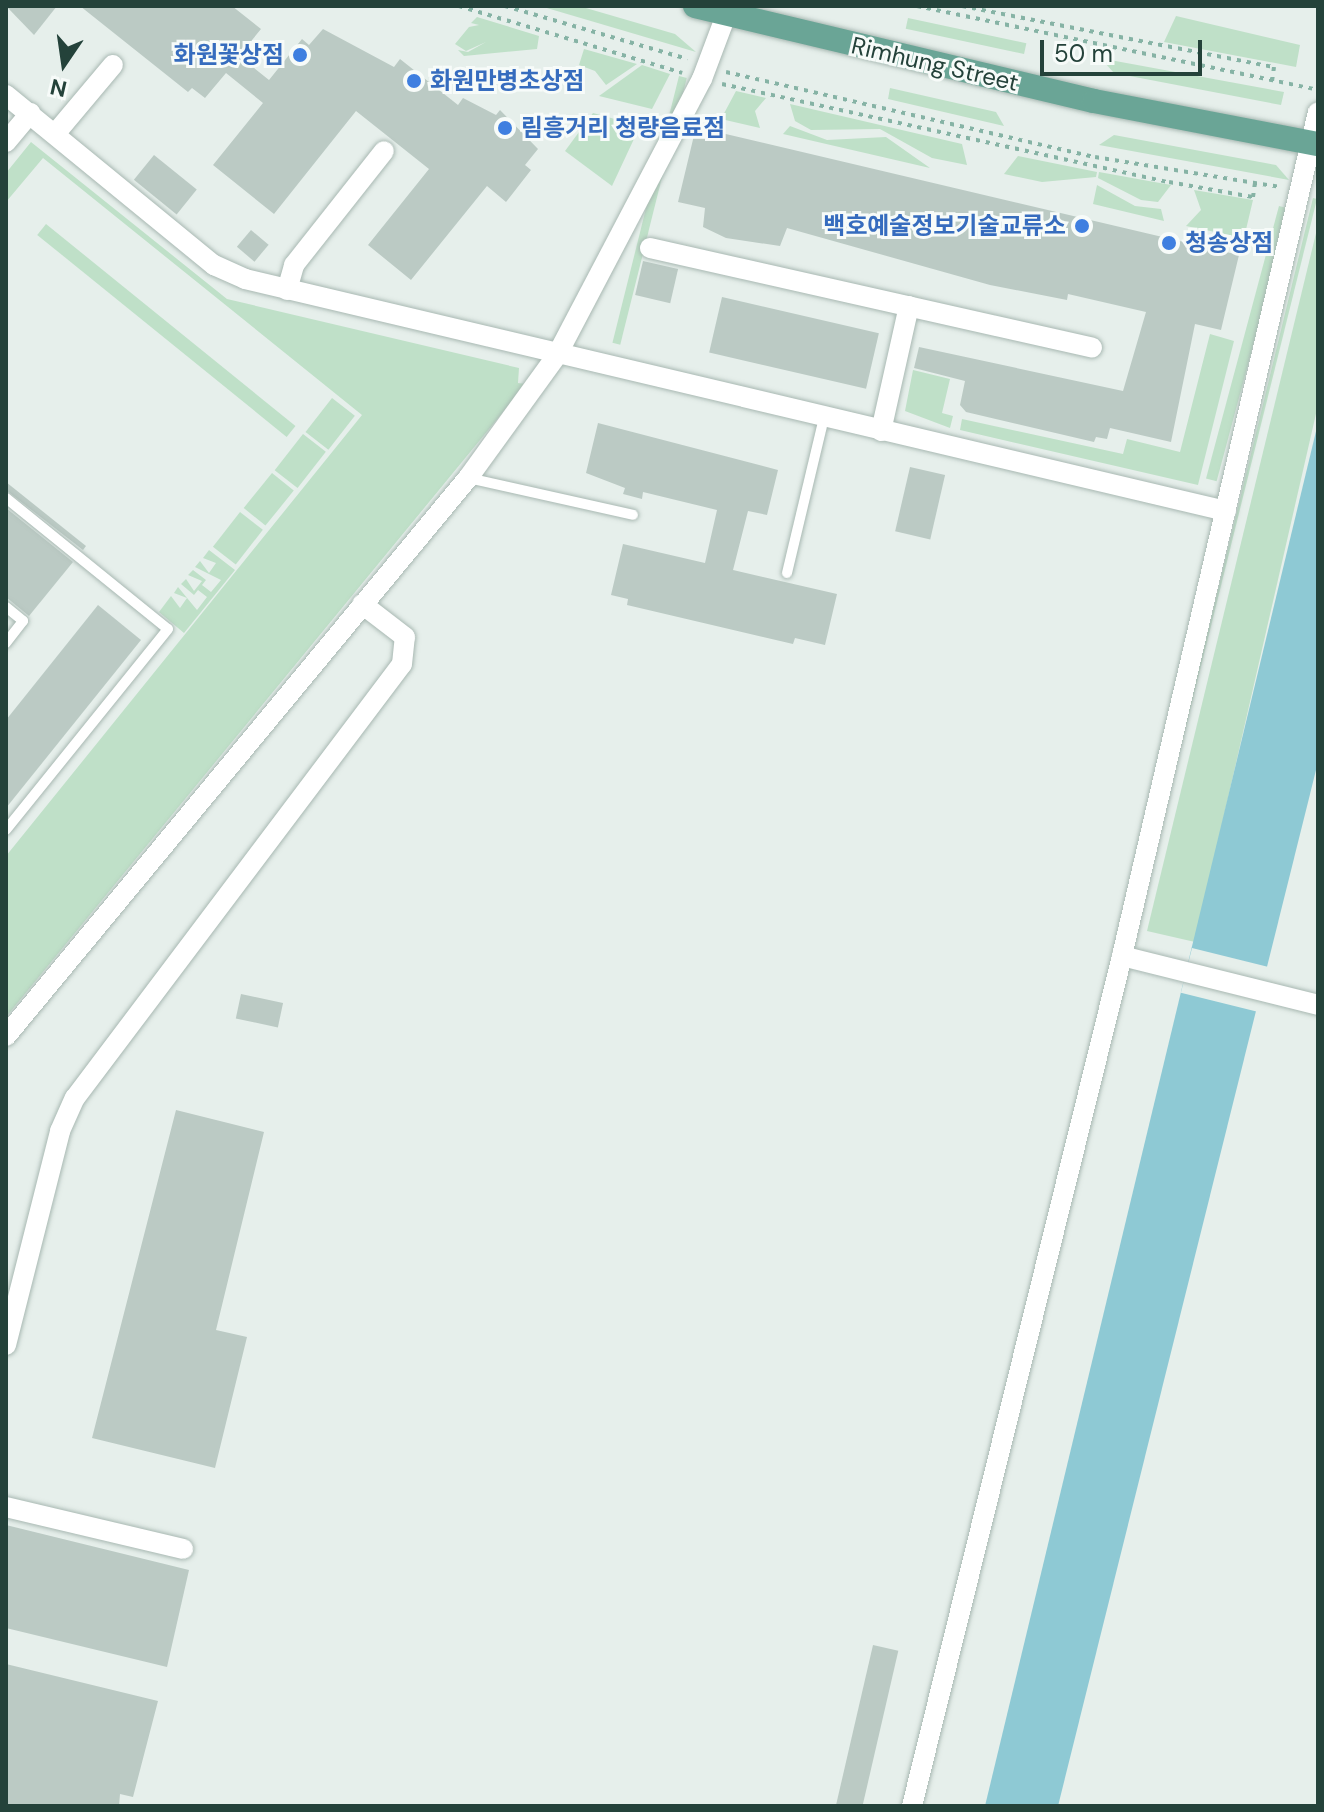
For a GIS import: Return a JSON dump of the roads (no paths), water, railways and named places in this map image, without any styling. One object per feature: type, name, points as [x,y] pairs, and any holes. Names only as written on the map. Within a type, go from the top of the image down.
[{"type":"main road","name":"Rimhung Street","points":[[695,6],[1094,101],[1315,143]]},
{"type":"street","points":[[6,1036],[468,478],[557,355],[705,72],[726,15]]},
{"type":"street","points":[[55,134],[113,65]]},
{"type":"street","points":[[6,95],[214,265],[287,290],[1226,511]]},
{"type":"street","points":[[912,1806],[1122,956],[1304,191],[1315,143],[1318,112]]},
{"type":"street","points":[[6,142],[30,113]]},
{"type":"street","points":[[287,290],[294,265],[384,151]]},
{"type":"street","points":[[650,248],[1092,348]]},
{"type":"street","points":[[881,431],[909,306]]},
{"type":"street","points":[[6,1345],[60,1131],[75,1098],[402,664],[405,637],[362,604]]},
{"type":"street","points":[[1122,956],[1318,1005]]},
{"type":"street","points":[[6,1507],[183,1549]]},
{"type":"lane","points":[[787,573],[824,418]]},
{"type":"lane","points":[[468,478],[633,515]]},
{"type":"lane","points":[[6,498],[168,629],[6,830]]},
{"type":"lane","points":[[6,607],[23,621],[6,643]]},
{"type":"water","points":[[1318,423],[1318,762],[1058,1806],[985,1806]]},
{"type":"place","name":"화원꽃상점","points":[[300,55]]},
{"type":"place","name":"화원만병초상점","points":[[414,81]]},
{"type":"place","name":"림흥거리 청량음료점","points":[[505,128]]},
{"type":"place","name":"백호예술정보기술교류소","points":[[1082,226]]},
{"type":"place","name":"청송상점","points":[[1169,243]]}]
